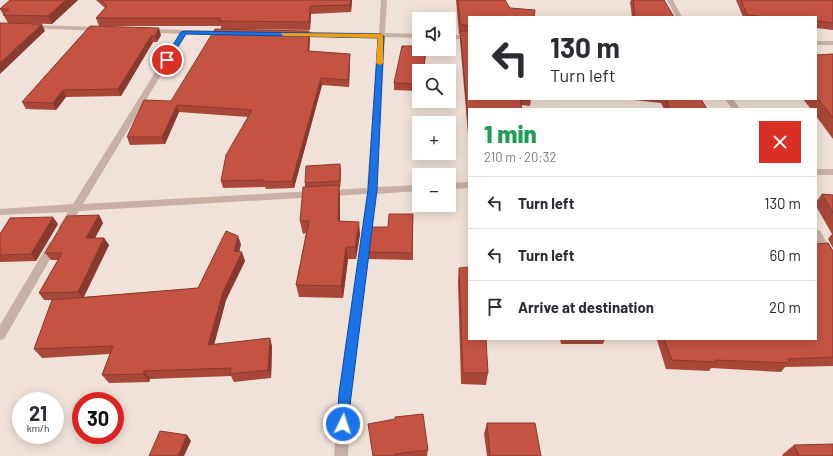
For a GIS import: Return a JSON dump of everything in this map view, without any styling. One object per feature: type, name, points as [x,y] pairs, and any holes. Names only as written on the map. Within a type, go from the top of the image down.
[{"type":"street","points":[[340,456],[345,393],[372,190],[384,0]]},
{"type":"street","points":[[670,0],[678,16]]},
{"type":"street","points":[[24,27],[104,30]]},
{"type":"street","points":[[144,31],[231,33]]},
{"type":"street","points":[[0,335],[74,208],[184,32]]},
{"type":"street","points":[[286,34],[412,36]]},
{"type":"street","points":[[456,37],[468,38]]},
{"type":"street","points":[[817,43],[833,43]]},
{"type":"street","points":[[817,172],[833,172]]},
{"type":"street","points":[[456,186],[468,185]]},
{"type":"street","points":[[0,212],[412,188]]},
{"type":"street","points":[[817,236],[833,261]]},
{"type":"building","points":[[10,0],[66,0],[48,16],[3,15],[9,9],[0,9]]},
{"type":"building","points":[[101,0],[351,0],[350,5],[310,6],[309,22],[219,21],[221,18],[96,18],[107,6]]},
{"type":"building","points":[[458,0],[505,0],[510,8],[535,10],[534,16],[468,16],[468,26],[460,24]]},
{"type":"building","points":[[633,0],[664,0],[673,16],[635,16]]},
{"type":"building","points":[[741,0],[833,0],[833,23],[817,21],[817,16],[747,15]]},
{"type":"building","points":[[0,23],[42,24],[0,63]]},
{"type":"building","points":[[90,26],[159,28],[155,36],[151,36],[118,89],[63,90],[53,103],[22,102]]},
{"type":"building","points":[[215,29],[309,31],[308,51],[350,54],[348,80],[321,78],[292,181],[221,181],[226,155],[252,110],[177,105],[162,137],[127,137],[144,100],[171,101]]},
{"type":"building","points":[[460,31],[468,31],[468,100],[520,100],[522,108],[468,108],[468,116]]},
{"type":"building","points":[[402,46],[412,46],[412,56],[425,56],[424,64],[412,64],[412,84],[394,83]]},
{"type":"building","points":[[833,54],[833,118],[817,97],[817,55]]},
{"type":"building","points":[[666,100],[702,100],[706,108],[670,108]]},
{"type":"building","points":[[340,164],[340,181],[305,183],[306,166]]},
{"type":"building","points":[[339,185],[338,221],[359,222],[355,247],[346,247],[341,286],[296,285],[309,221],[300,221],[303,187]]},
{"type":"building","points":[[822,194],[833,195],[833,213]]},
{"type":"building","points":[[389,214],[413,214],[412,253],[369,252],[372,227],[388,227]]},
{"type":"building","points":[[99,215],[86,238],[104,238],[78,292],[39,293],[62,253],[45,253],[67,216]]},
{"type":"building","points":[[53,217],[31,254],[0,255],[0,234],[10,218]]},
{"type":"building","points":[[226,231],[238,236],[234,251],[242,252],[223,292],[208,345],[270,338],[268,370],[230,374],[231,368],[144,371],[143,374],[102,375],[113,346],[34,349],[52,300],[198,288]]},
{"type":"building","points":[[828,243],[833,251],[833,357],[788,359],[790,363],[672,360],[664,340],[817,340],[817,244]]},
{"type":"building","points":[[468,267],[468,340],[486,340],[488,373],[463,373],[459,268]]},
{"type":"building","points":[[423,414],[428,450],[395,454],[395,456],[373,456],[368,424],[395,419],[395,417]]},
{"type":"building","points":[[487,423],[535,423],[541,456],[490,456]]},
{"type":"building","points":[[160,431],[187,435],[178,456],[149,456]]},
{"type":"building","points":[[833,444],[833,456],[799,456],[794,445]]},
{"type":"slow traffic","points":[[284,34],[381,36],[380,63]]},
{"type":"route","points":[[167,60],[184,32],[381,36],[372,190],[345,393],[343,424]]}]
